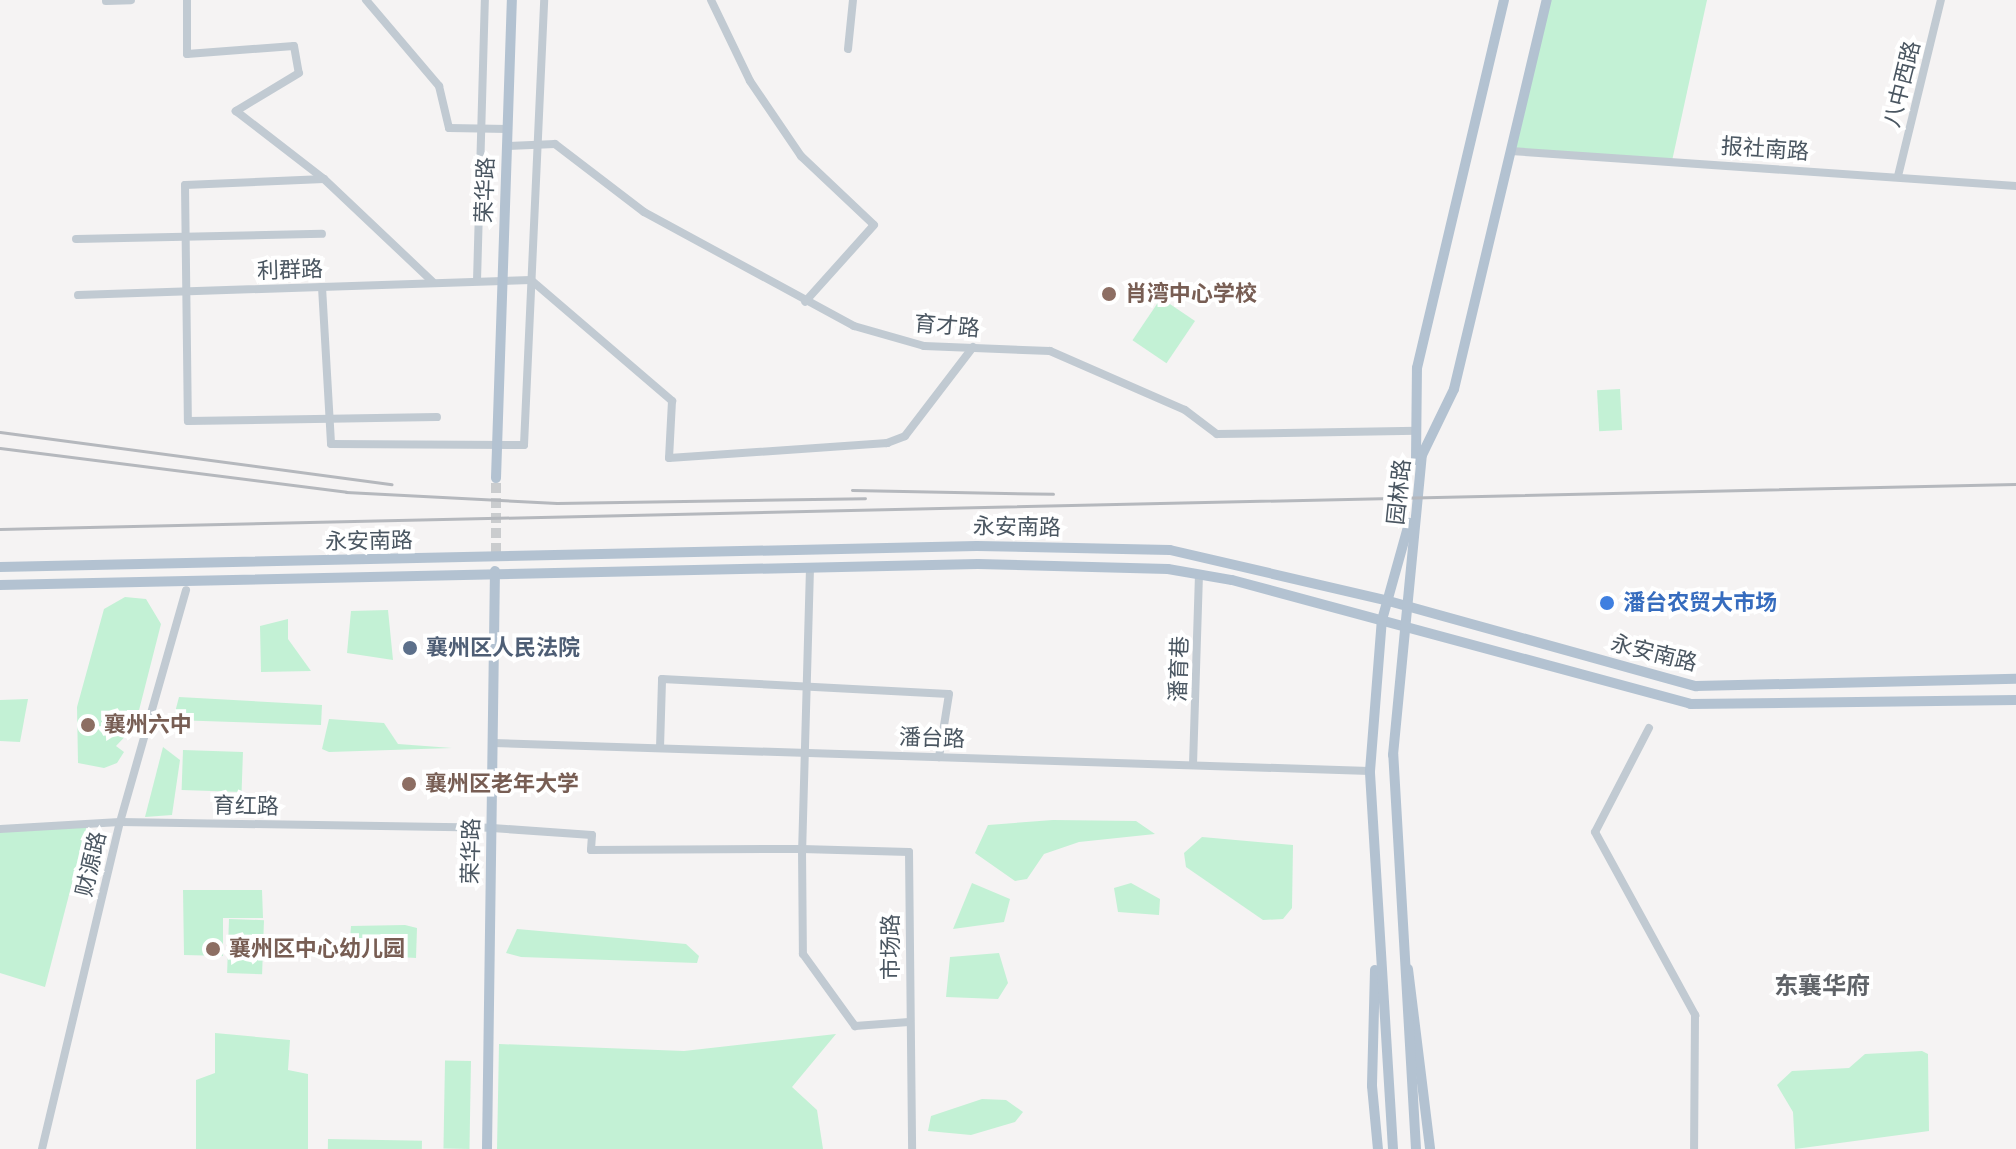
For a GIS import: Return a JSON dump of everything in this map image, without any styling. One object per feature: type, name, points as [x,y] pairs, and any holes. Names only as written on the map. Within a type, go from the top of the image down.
[{"type":"main road","name":"荣华路","points":[[496,478],[512,0]]},
{"type":"main road","name":"园林路","points":[[1393,1149],[1383,1060],[1370,771],[1382,620],[1385,600],[1408,532],[1417,431],[1417,368],[1504,0]]},
{"type":"main road","name":"园林路","points":[[1416,1149],[1406,1059],[1393,755],[1422,455],[1454,389],[1547,0]]},
{"type":"main road","name":"永安南路","points":[[0,567],[977,546],[1170,550],[1385,600],[1696,686],[2016,679]]},
{"type":"main road","name":"荣华路","points":[[487,1149],[496,556]]},
{"type":"main road","name":"永安南路","points":[[0,585],[978,564],[1199,574],[1690,704],[2016,700]]},
{"type":"main road","name":"园林路","points":[[1378,956],[1370,996],[1378,1149]]},
{"type":"main road","name":"园林路","points":[[1402,957],[1430,1149]]},
{"type":"street","points":[[106,1],[131,0]]},
{"type":"street","points":[[187,0],[187,54],[294,46],[299,73],[236,111],[324,179],[433,283]]},
{"type":"street","points":[[366,0],[439,86],[449,128],[508,129]]},
{"type":"street","points":[[477,281],[485,0]]},
{"type":"street","points":[[322,287],[331,444],[524,445],[544,0]]},
{"type":"street","points":[[711,0],[750,81],[801,156],[874,225],[805,302]]},
{"type":"street","points":[[848,49],[853,0]]},
{"type":"street","name":"八中西路","points":[[1898,176],[1941,0]]},
{"type":"street","name":"育才路","points":[[507,146],[555,144],[644,212],[854,326],[924,346],[1050,351],[1091,365],[1185,410],[1217,434],[1417,431]]},
{"type":"street","name":"报社南路","points":[[1511,151],[2016,186]]},
{"type":"street","points":[[324,179],[185,185],[188,421],[437,417]]},
{"type":"street","points":[[76,239],[322,234]]},
{"type":"street","points":[[531,280],[672,401],[669,458],[896,440],[973,347]]},
{"type":"street","name":"利群路","points":[[78,295],[531,280]]},
{"type":"street","points":[[810,568],[804,686],[803,954],[855,1026],[909,1022]]},
{"type":"street","name":"潘育巷","points":[[1193,765],[1199,574]]},
{"type":"street","name":"财源路","points":[[42,1149],[120,822],[186,590]]},
{"type":"street","points":[[660,748],[662,679],[949,694],[939,757]]},
{"type":"street","points":[[1649,728],[1595,832],[1695,1015],[1694,1149]]},
{"type":"street","name":"潘台路","points":[[493,743],[1370,771]]},
{"type":"street","name":"育红路","points":[[0,829],[120,822],[492,828],[592,835],[591,850],[802,849]]},
{"type":"street","name":"市场路","points":[[802,849],[909,852],[912,1149]]},
{"type":"green space","points":[[1547,0],[1707,0],[1672,161],[1511,151]]},
{"type":"green space","points":[[1161,298],[1195,321],[1166,363],[1132,340]]},
{"type":"green space","points":[[1620,389],[1622,430],[1599,431],[1597,390]]},
{"type":"green space","points":[[125,597],[146,599],[161,624],[135,726],[116,746],[124,752],[117,763],[104,768],[78,763],[77,707],[104,609]]},
{"type":"green space","points":[[388,610],[393,660],[347,653],[351,611]]},
{"type":"green space","points":[[288,619],[288,639],[311,671],[261,672],[260,626]]},
{"type":"green space","points":[[179,697],[322,705],[321,725],[173,720]]},
{"type":"green space","points":[[28,699],[20,742],[0,741],[0,700]]},
{"type":"green space","points":[[329,719],[384,723],[398,744],[452,748],[329,752],[322,749]]},
{"type":"green space","points":[[163,747],[180,760],[172,815],[145,817]]},
{"type":"green space","points":[[183,750],[243,752],[242,792],[182,790]]},
{"type":"green space","points":[[1053,820],[1136,821],[1155,834],[1079,842],[1044,854],[1027,879],[1015,881],[975,853],[988,825]]},
{"type":"green space","points":[[88,822],[45,987],[0,973],[0,829]]},
{"type":"green space","points":[[1202,837],[1293,845],[1292,908],[1283,919],[1263,920],[1186,867],[1184,853]]},
{"type":"green space","points":[[972,883],[1010,899],[1004,922],[953,929]]},
{"type":"green space","points":[[1131,883],[1160,899],[1159,915],[1118,912],[1114,888]]},
{"type":"green space","points":[[183,890],[262,890],[263,918],[223,918],[223,956],[184,955]]},
{"type":"green space","points":[[229,919],[264,920],[262,974],[227,973]]},
{"type":"green space","points":[[405,925],[417,928],[416,958],[349,954],[351,926]]},
{"type":"green space","points":[[517,929],[686,944],[699,956],[697,963],[521,957],[506,953]]},
{"type":"green space","points":[[999,953],[1008,983],[998,999],[946,997],[950,957]]},
{"type":"green space","points":[[215,1033],[290,1040],[288,1070],[308,1074],[308,1149],[196,1149],[196,1080],[215,1073]]},
{"type":"green space","points":[[836,1034],[792,1087],[817,1110],[823,1149],[497,1149],[499,1044],[684,1051]]},
{"type":"green space","points":[[1922,1051],[1928,1054],[1929,1131],[1795,1149],[1793,1112],[1777,1085],[1792,1071],[1849,1068],[1865,1054]]},
{"type":"green space","points":[[445,1061],[471,1061],[469,1149],[443,1149]]},
{"type":"green space","points":[[982,1099],[1006,1100],[1023,1112],[1015,1122],[971,1135],[928,1131],[931,1116]]},
{"type":"green space","points":[[328,1139],[422,1141],[422,1149],[328,1149]]},
{"type":"tunnel","points":[[496,478],[496,553]]},
{"type":"railway","points":[[0,432],[392,484]]},
{"type":"railway","points":[[0,448],[346,492],[557,503],[865,498]]},
{"type":"railway","points":[[0,529],[2016,484]]},
{"type":"railway","points":[[852,490],[1053,494]]},
{"type":"place","name":"肖湾中心学校","points":[[1109,294]]},
{"type":"place","name":"潘台农贸大市场","points":[[1607,603]]},
{"type":"place","name":"襄州区人民法院","points":[[410,648]]},
{"type":"place","name":"襄州六中","points":[[88,725]]},
{"type":"place","name":"襄州区老年大学","points":[[409,784]]},
{"type":"place","name":"襄州区中心幼儿园","points":[[213,949]]},
{"type":"district","name":"东襄华府","points":[[1822,986]]}]
